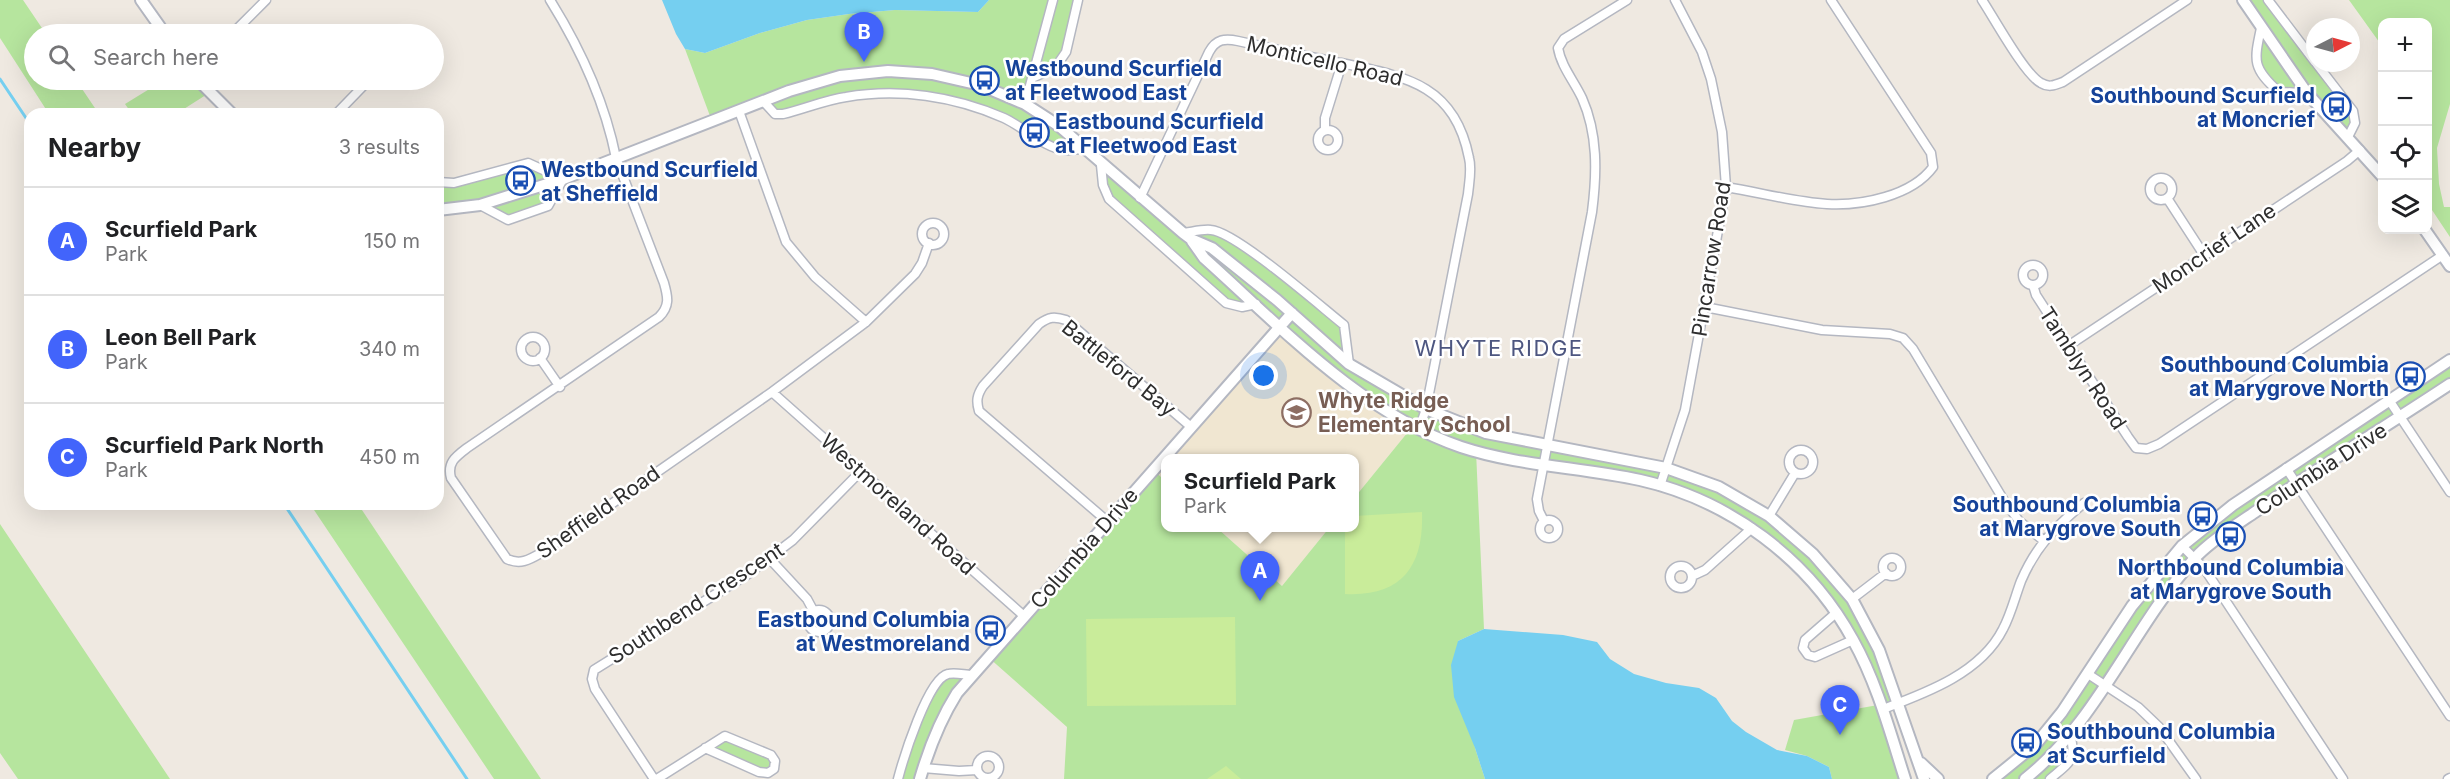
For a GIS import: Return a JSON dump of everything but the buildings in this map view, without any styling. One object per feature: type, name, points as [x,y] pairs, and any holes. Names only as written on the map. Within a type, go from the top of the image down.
[{"type":"street","points":[[141,0],[158,24]]},
{"type":"street","points":[[242,24],[266,0]]},
{"type":"street","points":[[550,0],[576,46],[609,129],[616,158]]},
{"type":"street","points":[[1025,104],[1053,0]]},
{"type":"street","points":[[1034,76],[1055,68],[1066,52],[1078,0]]},
{"type":"street","points":[[1544,521],[1537,499],[1596,183],[1595,149],[1590,120],[1578,90],[1559,57],[1558,48],[1564,39],[1627,0]]},
{"type":"street","name":"Pincarrow Road","points":[[1660,486],[1685,410],[1726,187],[1722,132],[1711,79],[1702,52],[1676,0]]},
{"type":"street","points":[[1726,187],[1827,204],[1856,202],[1905,189],[1922,178],[1933,167],[1931,153],[1831,0]]},
{"type":"street","points":[[1982,0],[2026,68],[2040,83],[2051,87],[2063,82],[2187,0]]},
{"type":"street","points":[[2243,0],[2307,93],[2378,171]]},
{"type":"street","points":[[2268,0],[2306,50]]},
{"type":"street","points":[[2261,28],[2255,58],[2258,68],[2279,92],[2307,93]]},
{"type":"street","name":"Monticello Road","points":[[1140,198],[1209,52],[1219,40],[1239,41],[1395,74],[1422,85],[1443,102],[1460,127],[1470,160],[1468,194],[1426,409],[1419,429]]},
{"type":"street","points":[[1325,130],[1325,118],[1342,63]]},
{"type":"street","points":[[444,209],[480,206],[563,179],[763,101],[840,76],[888,71],[932,74],[980,85],[1025,104],[1059,126],[1140,198],[1187,236],[1212,248],[1292,313],[1349,364],[1426,409],[1486,433],[1666,468],[1719,487],[1769,516],[1814,554],[1852,599],[1879,650],[1924,779]]},
{"type":"street","points":[[2323,72],[2353,111],[2355,123],[2348,137]]},
{"type":"street","points":[[208,90],[226,108]]},
{"type":"street","points":[[342,108],[359,90]]},
{"type":"street","points":[[763,101],[775,114],[783,114],[843,97],[866,94],[948,99],[1004,118],[1053,147],[1064,150],[1083,149]]},
{"type":"street","points":[[739,111],[786,242],[815,277],[866,322]]},
{"type":"street","name":"Moncrief Lane","points":[[2068,346],[2347,161],[2360,150]]},
{"type":"street","name":"Sheffield Road","points":[[616,158],[664,283],[668,303],[666,310],[560,387],[459,454],[450,466],[451,478],[501,554],[516,563],[524,562],[541,553],[772,392],[866,322],[915,274],[922,262],[928,243]]},
{"type":"street","points":[[444,182],[454,183],[528,163],[563,179]]},
{"type":"street","points":[[1101,165],[1103,185],[1109,199],[1227,303],[1242,307],[1256,304]]},
{"type":"street","points":[[480,206],[508,220],[548,206],[563,179]]},
{"type":"street","points":[[2167,198],[2204,255]]},
{"type":"street","points":[[1187,236],[1211,230],[1233,238],[1284,277],[1344,325],[1349,364]]},
{"type":"street","points":[[2428,234],[2450,266]]},
{"type":"street","points":[[1187,236],[1204,258],[1338,377],[1381,407],[1419,429],[1461,447],[1500,457],[1641,480],[1708,503],[1752,528],[1801,569],[1836,613],[1853,640],[1883,709],[1905,779]]},
{"type":"street","name":"Tamblyn Road","points":[[2033,285],[2036,295],[2068,346],[2136,448],[2147,449],[2159,444],[2443,255]]},
{"type":"street","points":[[1705,307],[1822,330],[1890,334],[1903,338],[1913,349],[2003,499],[2019,521],[2043,540]]},
{"type":"street","name":"Columbia Drive","points":[[1166,454],[1292,313]]},
{"type":"street","name":"Battleford Bay","points":[[1107,521],[980,411],[977,394],[983,386],[1039,324],[1048,318],[1056,317],[1066,320],[1190,426]]},
{"type":"street","points":[[540,358],[560,387]]},
{"type":"street","name":"Columbia Drive","points":[[1994,779],[2036,744],[2062,712],[2132,606],[2182,546],[2233,505],[2286,468],[2450,360]]},
{"type":"street","name":"Columbia Drive","points":[[2025,779],[2050,758],[2070,734],[2105,686],[2146,620],[2195,557],[2296,483],[2450,384]]},
{"type":"street","name":"Westmoreland Road","points":[[772,392],[1024,616]]},
{"type":"street","points":[[2389,400],[2450,492]]},
{"type":"street","name":"Columbia Drive","points":[[922,773],[944,714],[972,675],[1161,459]]},
{"type":"street","points":[[2286,468],[2450,716]]},
{"type":"street","name":"Southbend Crescent","points":[[656,779],[595,689],[592,679],[594,670],[748,574],[793,540],[861,471]]},
{"type":"street","points":[[1769,516],[1795,472]]},
{"type":"street","points":[[1883,709],[1953,678],[1986,652],[2003,629],[2021,582],[2043,540],[2084,503]]},
{"type":"street","points":[[1692,576],[1705,570],[1752,528]]},
{"type":"street","points":[[2182,546],[2204,568],[2343,779]]},
{"type":"street","points":[[769,558],[807,599],[814,612]]},
{"type":"street","points":[[1852,599],[1886,573]]},
{"type":"street","points":[[1836,613],[1804,640],[1803,648],[1808,655],[1815,657],[1853,640]]},
{"type":"street","points":[[898,779],[908,742],[921,711],[941,678],[947,674],[972,675]]},
{"type":"street","points":[[2088,674],[2138,707],[2159,727],[2196,779]]},
{"type":"street","points":[[2050,779],[2072,760],[2074,748],[2070,734]]},
{"type":"street","points":[[656,779],[705,748],[725,736],[771,755],[775,761],[774,769],[768,773],[759,772],[705,748]]},
{"type":"street","points":[[1918,761],[1938,779]]},
{"type":"street","points":[[922,773],[977,770]]},
{"type":"shaded area","name":"Whyte Ridge Elementary School","points":[[1280,327],[1412,427],[1359,492],[1359,454],[1166,454]]},
{"type":"shaded area","name":"Whyte Ridge Elementary School","points":[[1161,460],[1161,477],[1153,469]]},
{"type":"shaded area","points":[[1221,532],[1326,532],[1282,586]]},
{"type":"green space","points":[[0,0],[23,0],[39,24],[24,24],[24,75],[0,38]]},
{"type":"green space","points":[[989,0],[1078,0],[1066,52],[1055,68],[1034,77],[1025,103],[1083,149],[1064,150],[1028,131],[948,99],[866,94],[783,114],[763,101],[713,124],[685,49],[705,53],[760,33],[807,20],[849,14],[895,10],[978,12]]},
{"type":"green space","points":[[2243,0],[2268,0],[2306,50],[2306,72],[2323,72],[2353,111],[2355,123],[2348,137],[2307,93],[2279,92],[2258,68],[2261,28]]},
{"type":"green space","points":[[2349,0],[2450,0],[2450,104],[2437,148],[2439,184],[2444,207],[2450,207],[2450,237],[2432,210],[2432,18],[2378,18],[2378,40]]},
{"type":"green space","points":[[34,90],[83,90],[95,108],[45,108]]},
{"type":"green space","points":[[148,90],[206,90],[209,93],[185,108],[128,108],[125,104]]},
{"type":"green space","points":[[528,163],[563,179],[548,206],[508,220],[480,205],[444,209],[444,181]]},
{"type":"green space","points":[[1101,165],[1183,233],[1211,230],[1233,238],[1344,325],[1349,364],[1411,401],[1486,433],[1645,463],[1719,487],[1769,516],[1852,599],[1899,703],[1880,704],[1905,779],[1832,779],[1829,767],[1807,756],[1785,750],[1794,720],[1878,705],[1836,613],[1752,528],[1641,480],[1476,451],[1484,629],[1458,641],[1475,748],[1485,779],[1064,779],[1067,727],[988,657],[1153,469],[1161,477],[1161,532],[1221,532],[1282,586],[1326,532],[1359,532],[1359,492],[1412,427],[1381,407],[1256,304],[1226,303],[1109,199]]},
{"type":"green space","points":[[2450,360],[2450,384],[2195,557],[2070,733],[2074,749],[2050,779],[1993,779],[2021,759],[2088,674],[2182,546]]},
{"type":"green space","points":[[314,510],[362,510],[541,779],[494,779]]},
{"type":"green space","points":[[1422,512],[1419,548],[1406,574],[1395,584],[1365,594],[1345,594],[1345,532],[1359,532],[1359,516]]},
{"type":"green space","points":[[0,524],[170,779],[18,779],[0,753]]},
{"type":"green space","points":[[1235,617],[1236,705],[1087,706],[1086,619]]},
{"type":"green space","points":[[972,675],[957,693],[920,779],[898,779],[908,742],[941,678]]},
{"type":"green space","points":[[725,736],[775,761],[768,773],[705,748]]},
{"type":"green space","points":[[1226,766],[1241,779],[1207,779]]},
{"type":"water","points":[[662,0],[989,0],[978,12],[895,10],[807,20],[760,33],[705,53],[685,49]]},
{"type":"water","points":[[1484,629],[1563,635],[1597,642],[1610,659],[1634,674],[1666,683],[1699,688],[1716,698],[1732,721],[1746,732],[1777,750],[1807,756],[1829,767],[1832,779],[1485,779],[1454,697],[1451,665],[1458,641]]},
{"type":"waterway","points":[[0,79],[24,115]]},
{"type":"waterway","points":[[288,510],[467,779]]},
{"type":"place","name":"Leon Bell Park","points":[[864,62]]},
{"type":"place","name":"Westbound Scurfield at Fleetwood East","points":[[984,80]]},
{"type":"place","name":"Southbound Scurfield at Moncrief","points":[[2336,107]]},
{"type":"place","name":"Eastbound Scurfield at Fleetwood East","points":[[1034,133]]},
{"type":"place","name":"Westbound Scurfield at Sheffield","points":[[520,181]]},
{"type":"place","name":"Southbound Columbia at Marygrove North","points":[[2410,376]]},
{"type":"place","name":"Whyte Ridge Elementary School","points":[[1297,412]]},
{"type":"place","name":"Southbound Columbia at Marygrove South","points":[[2202,516]]},
{"type":"place","name":"Northbound Columbia at Marygrove South","points":[[2231,536]]},
{"type":"place","name":"Scurfield Park","points":[[1260,601]]},
{"type":"place","name":"Eastbound Columbia at Westmoreland","points":[[991,631]]},
{"type":"place","name":"Scurfield Park North","points":[[1840,735]]},
{"type":"place","name":"Southbound Columbia at Scurfield","points":[[2026,743]]},
{"type":"district","name":"WHYTE RIDGE","points":[[1499,348]]}]
